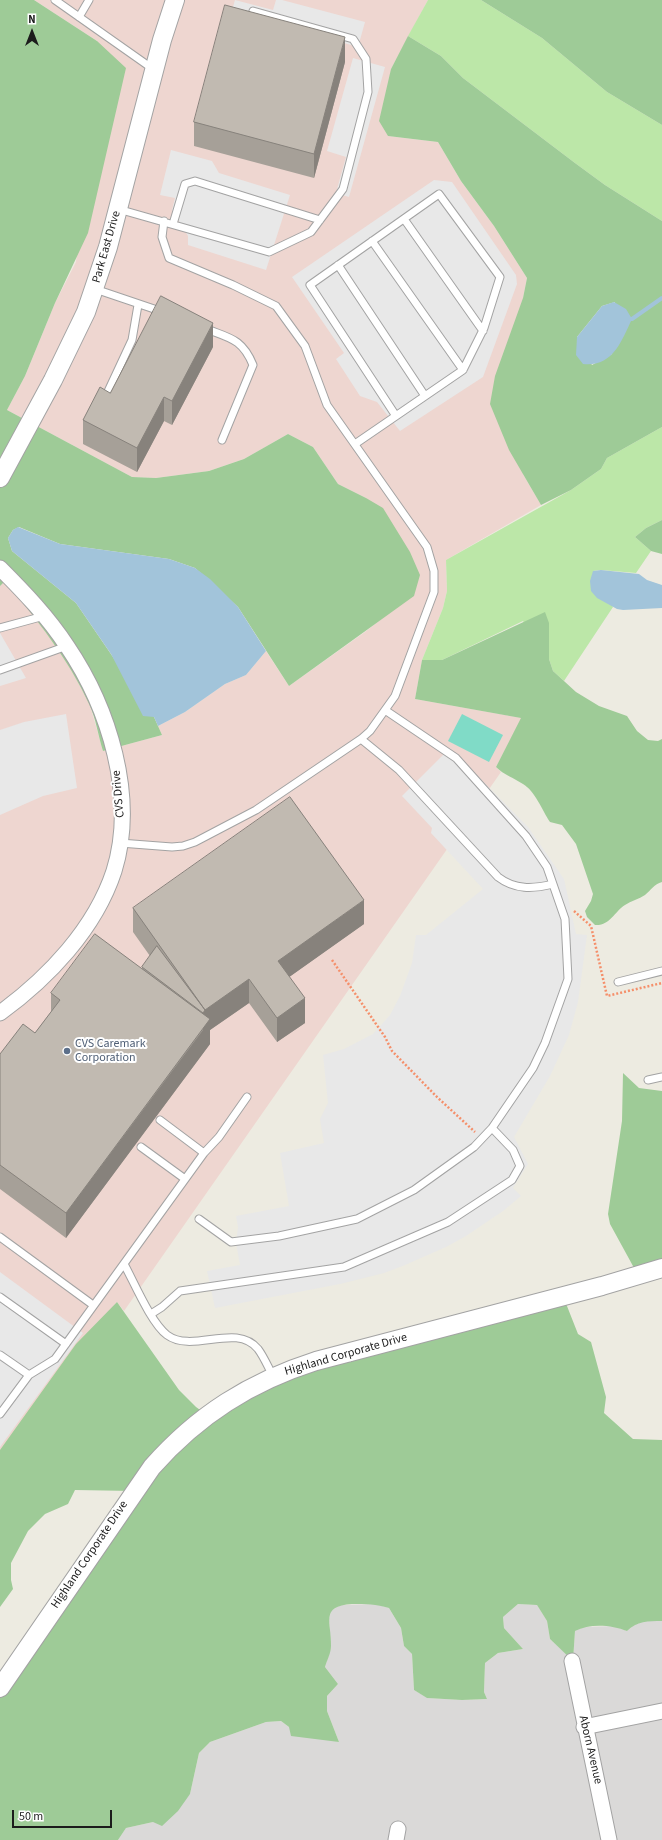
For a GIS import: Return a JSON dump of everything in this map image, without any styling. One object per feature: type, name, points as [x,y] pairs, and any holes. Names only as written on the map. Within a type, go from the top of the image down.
[{"type":"street","name":"Park East Drive","points":[[0,478],[53,380],[86,312],[95,289],[118,209],[154,70],[175,0]]},
{"type":"street","name":"CVS Drive","points":[[0,568],[44,615],[67,646],[95,696],[113,749],[121,802],[120,843],[116,864],[101,901],[81,932],[47,973],[0,1013]]},
{"type":"street","name":"Highland Corporate Drive","points":[[0,1688],[152,1467],[181,1437],[211,1412],[251,1387],[273,1376],[316,1362],[602,1286],[662,1268]]},
{"type":"street","name":"Aborn Avenue","points":[[572,1661],[584,1727],[609,1840]]},
{"type":"street","points":[[584,1727],[662,1710]]},
{"type":"lane","points":[[55,0],[154,70]]},
{"type":"lane","points":[[79,17],[89,0]]},
{"type":"lane","points":[[118,209],[269,252],[311,232],[343,189],[368,92],[366,59],[353,38],[253,11]]},
{"type":"lane","points":[[173,224],[185,184],[195,181],[320,220]]},
{"type":"lane","points":[[355,444],[396,416],[463,370],[483,331],[500,277],[439,194],[310,285],[396,416]]},
{"type":"lane","points":[[404,219],[483,331]]},
{"type":"lane","points":[[120,843],[172,847],[183,846],[195,842],[256,810],[306,778],[361,739],[370,731],[395,696],[434,592],[434,571],[427,546],[327,405],[305,346],[276,306],[233,285],[169,258],[162,237],[164,221]]},
{"type":"lane","points":[[372,241],[463,370]]},
{"type":"lane","points":[[338,265],[425,396]]},
{"type":"lane","points":[[95,289],[138,305],[169,314]]},
{"type":"lane","points":[[103,402],[132,340],[138,305]]},
{"type":"lane","points":[[197,325],[238,341],[248,353],[253,365],[222,440]]},
{"type":"lane","points":[[0,628],[44,615]]},
{"type":"lane","points":[[0,670],[67,646]]},
{"type":"lane","points":[[199,1219],[231,1242],[278,1236],[357,1219],[414,1190],[483,1139],[533,1068],[545,1043],[568,979],[565,919],[547,867],[526,836],[456,758],[385,710]]},
{"type":"lane","points":[[361,739],[399,770],[502,880],[525,888],[538,888],[553,884]]},
{"type":"lane","points":[[618,982],[662,971]]},
{"type":"lane","points":[[648,1080],[662,1077]]},
{"type":"lane","points":[[0,1414],[3,1403],[29,1375],[55,1359],[204,1153],[220,1137],[247,1098]]},
{"type":"lane","points":[[160,1120],[204,1153]]},
{"type":"lane","points":[[151,1314],[162,1307],[180,1291],[344,1267],[448,1222],[512,1180],[520,1166],[513,1150],[492,1128]]},
{"type":"lane","points":[[141,1147],[185,1179]]},
{"type":"lane","points":[[0,1238],[93,1305]]},
{"type":"lane","points":[[124,1264],[151,1314],[161,1329],[173,1338],[179,1340],[192,1341],[233,1338],[252,1344],[261,1354],[273,1376]]},
{"type":"lane","points":[[0,1296],[66,1344]]},
{"type":"lane","points":[[0,1354],[29,1375]]},
{"type":"path","points":[[558,898],[591,926],[607,996],[662,983]]},
{"type":"path","points":[[332,960],[392,1051],[437,1097],[483,1139]]},
{"type":"shaded area","points":[[34,0],[428,0],[391,69],[388,136],[438,142],[461,181],[494,226],[527,278],[523,298],[523,474],[541,505],[446,560],[447,591],[443,608],[422,660],[415,699],[522,718],[496,767],[501,772],[124,1311],[117,1302],[0,1451],[0,586],[5,581],[43,627],[66,659],[90,705],[103,751],[162,735],[158,726],[185,712],[225,684],[246,675],[266,651],[289,686],[365,632],[415,592],[366,498],[338,484],[313,447],[288,434],[244,459],[209,471],[156,478],[132,477],[7,410],[25,376],[55,303],[76,262],[97,41]]},
{"type":"shaded area","points":[[235,0],[273,10],[276,0],[282,0],[365,22],[358,47],[299,30],[227,27]]},
{"type":"shaded area","points":[[353,58],[385,67],[349,197],[336,193],[346,157],[327,151]]},
{"type":"shaded area","points":[[171,150],[212,161],[219,173],[290,195],[266,270],[188,245],[188,236],[172,210],[175,198],[160,195]]},
{"type":"shaded area","points":[[434,180],[452,182],[516,275],[517,284],[483,377],[400,431],[377,402],[360,396],[336,359],[344,353],[292,277]]},
{"type":"shaded area","points":[[614,302],[626,309],[632,319],[620,344],[609,357],[602,361],[593,364],[583,364],[576,355],[577,337],[602,306]]},
{"type":"shaded area","points":[[18,527],[60,544],[169,559],[195,568],[210,579],[238,607],[266,651],[246,675],[225,684],[185,712],[158,726],[154,717],[143,716],[111,654],[76,603],[12,551],[8,538],[13,530]]},
{"type":"shaded area","points":[[601,570],[639,574],[647,580],[662,585],[662,608],[623,610],[617,609],[597,598],[591,591],[590,581],[593,571]]},
{"type":"shaded area","points":[[0,633],[26,678],[0,686]]},
{"type":"shaded area","points":[[66,714],[77,788],[43,796],[0,815],[0,730],[24,722]]},
{"type":"shaded area","points":[[462,714],[503,735],[489,762],[448,741]]},
{"type":"shaded area","points":[[450,748],[528,827],[564,879],[576,934],[587,935],[578,1002],[569,1035],[550,1076],[514,1137],[528,1164],[513,1188],[521,1196],[503,1211],[466,1236],[446,1247],[384,1273],[340,1284],[215,1308],[207,1271],[240,1265],[236,1243],[238,1227],[236,1216],[289,1206],[280,1153],[324,1143],[320,1119],[328,1103],[323,1055],[344,1049],[373,1034],[390,1015],[400,996],[412,963],[416,935],[426,935],[483,889],[431,833],[432,828],[402,796]]},
{"type":"shaded area","points":[[0,1272],[83,1333],[0,1447]]},
{"type":"shaded area","points":[[376,1604],[389,1608],[401,1628],[404,1646],[412,1654],[414,1690],[428,1698],[462,1700],[487,1699],[484,1692],[485,1663],[498,1653],[523,1649],[504,1628],[503,1617],[518,1604],[537,1605],[547,1621],[550,1639],[573,1660],[575,1631],[583,1627],[616,1626],[627,1631],[634,1625],[644,1621],[662,1621],[662,1840],[118,1840],[126,1828],[153,1822],[190,1794],[199,1753],[210,1742],[266,1722],[281,1721],[289,1727],[339,1742],[327,1711],[327,1696],[338,1684],[325,1667],[331,1647],[329,1619],[331,1611],[340,1605]]},
{"type":"green space","points":[[0,0],[34,0],[97,41],[126,68],[88,233],[55,303],[25,376],[7,410],[132,477],[156,478],[209,471],[244,459],[288,434],[313,447],[338,484],[383,508],[410,552],[420,575],[414,596],[289,686],[238,607],[195,568],[169,559],[60,544],[19,527],[13,530],[8,538],[12,551],[76,603],[154,717],[162,735],[103,751],[91,709],[72,671],[40,625],[5,581],[0,586]]},
{"type":"green space","points":[[428,0],[481,0],[542,38],[607,92],[662,125],[662,221],[605,185],[463,78],[441,56],[408,36]]},
{"type":"green space","points":[[481,0],[662,0],[662,125],[607,92],[542,38]]},
{"type":"green space","points":[[408,36],[441,56],[463,78],[605,185],[662,221],[662,427],[607,458],[601,469],[571,490],[541,505],[509,450],[490,404],[495,376],[523,298],[527,278],[494,226],[461,181],[438,142],[388,136],[379,121],[391,69]],"holes":[[[615,302],[612,354],[592,365],[577,337],[602,306]]]},
{"type":"green space","points":[[662,427],[662,520],[646,528],[635,537],[651,551],[636,573],[601,570],[593,571],[613,607],[564,681],[553,671],[549,659],[523,621],[442,660],[422,660],[443,608],[447,591],[446,560],[571,490],[601,469],[607,458]]},
{"type":"green space","points":[[662,520],[662,554],[651,551],[635,537],[646,528]]},
{"type":"green space","points":[[545,612],[549,623],[549,659],[553,671],[576,692],[599,706],[627,716],[637,731],[648,740],[658,741],[662,739],[662,882],[645,895],[625,905],[608,921],[600,925],[595,925],[587,917],[585,911],[593,894],[576,844],[562,825],[550,822],[535,796],[527,787],[496,767],[521,718],[415,699],[422,660],[442,660]]},
{"type":"green space","points":[[623,1073],[639,1088],[662,1091],[662,1269],[639,1277],[610,1224],[608,1214],[622,1121]]},
{"type":"green space","points":[[565,1301],[578,1334],[591,1342],[606,1397],[604,1413],[633,1439],[662,1440],[662,1621],[639,1623],[627,1631],[608,1626],[581,1628],[575,1631],[573,1661],[550,1639],[547,1621],[537,1605],[518,1604],[503,1617],[504,1628],[523,1649],[498,1653],[485,1663],[484,1692],[487,1699],[462,1700],[427,1698],[414,1690],[412,1654],[404,1646],[401,1628],[389,1608],[366,1604],[342,1605],[335,1608],[331,1612],[329,1623],[331,1649],[325,1667],[338,1684],[327,1696],[327,1711],[339,1742],[291,1736],[289,1727],[281,1721],[266,1722],[210,1742],[199,1753],[190,1794],[178,1811],[162,1826],[153,1822],[126,1828],[118,1840],[0,1840],[0,1687],[134,1491],[75,1490],[68,1504],[45,1514],[28,1531],[11,1563],[11,1580],[13,1589],[0,1607],[0,1450],[76,1344],[117,1302],[179,1390],[196,1407],[210,1417],[275,1380]]},
{"type":"building","points":[[225,5],[345,37],[314,154],[194,122]]},
{"type":"building","points":[[161,296],[213,323],[172,401],[164,397],[137,448],[83,420],[100,387],[110,393]]},
{"type":"building","points":[[290,797],[364,900],[278,961],[305,998],[277,1018],[249,979],[205,1010],[133,908]]},
{"type":"building","points":[[95,934],[210,1019],[66,1213],[0,1165],[0,1054],[23,1024],[35,1033],[60,1000],[51,993]]},
{"type":"building","points":[[157,946],[205,1010],[203,1013],[142,967]]},
{"type":"waterway","points":[[632,319],[662,298]]},
{"type":"place","name":"CVS Caremark Corporation","points":[[67,1051]]}]
